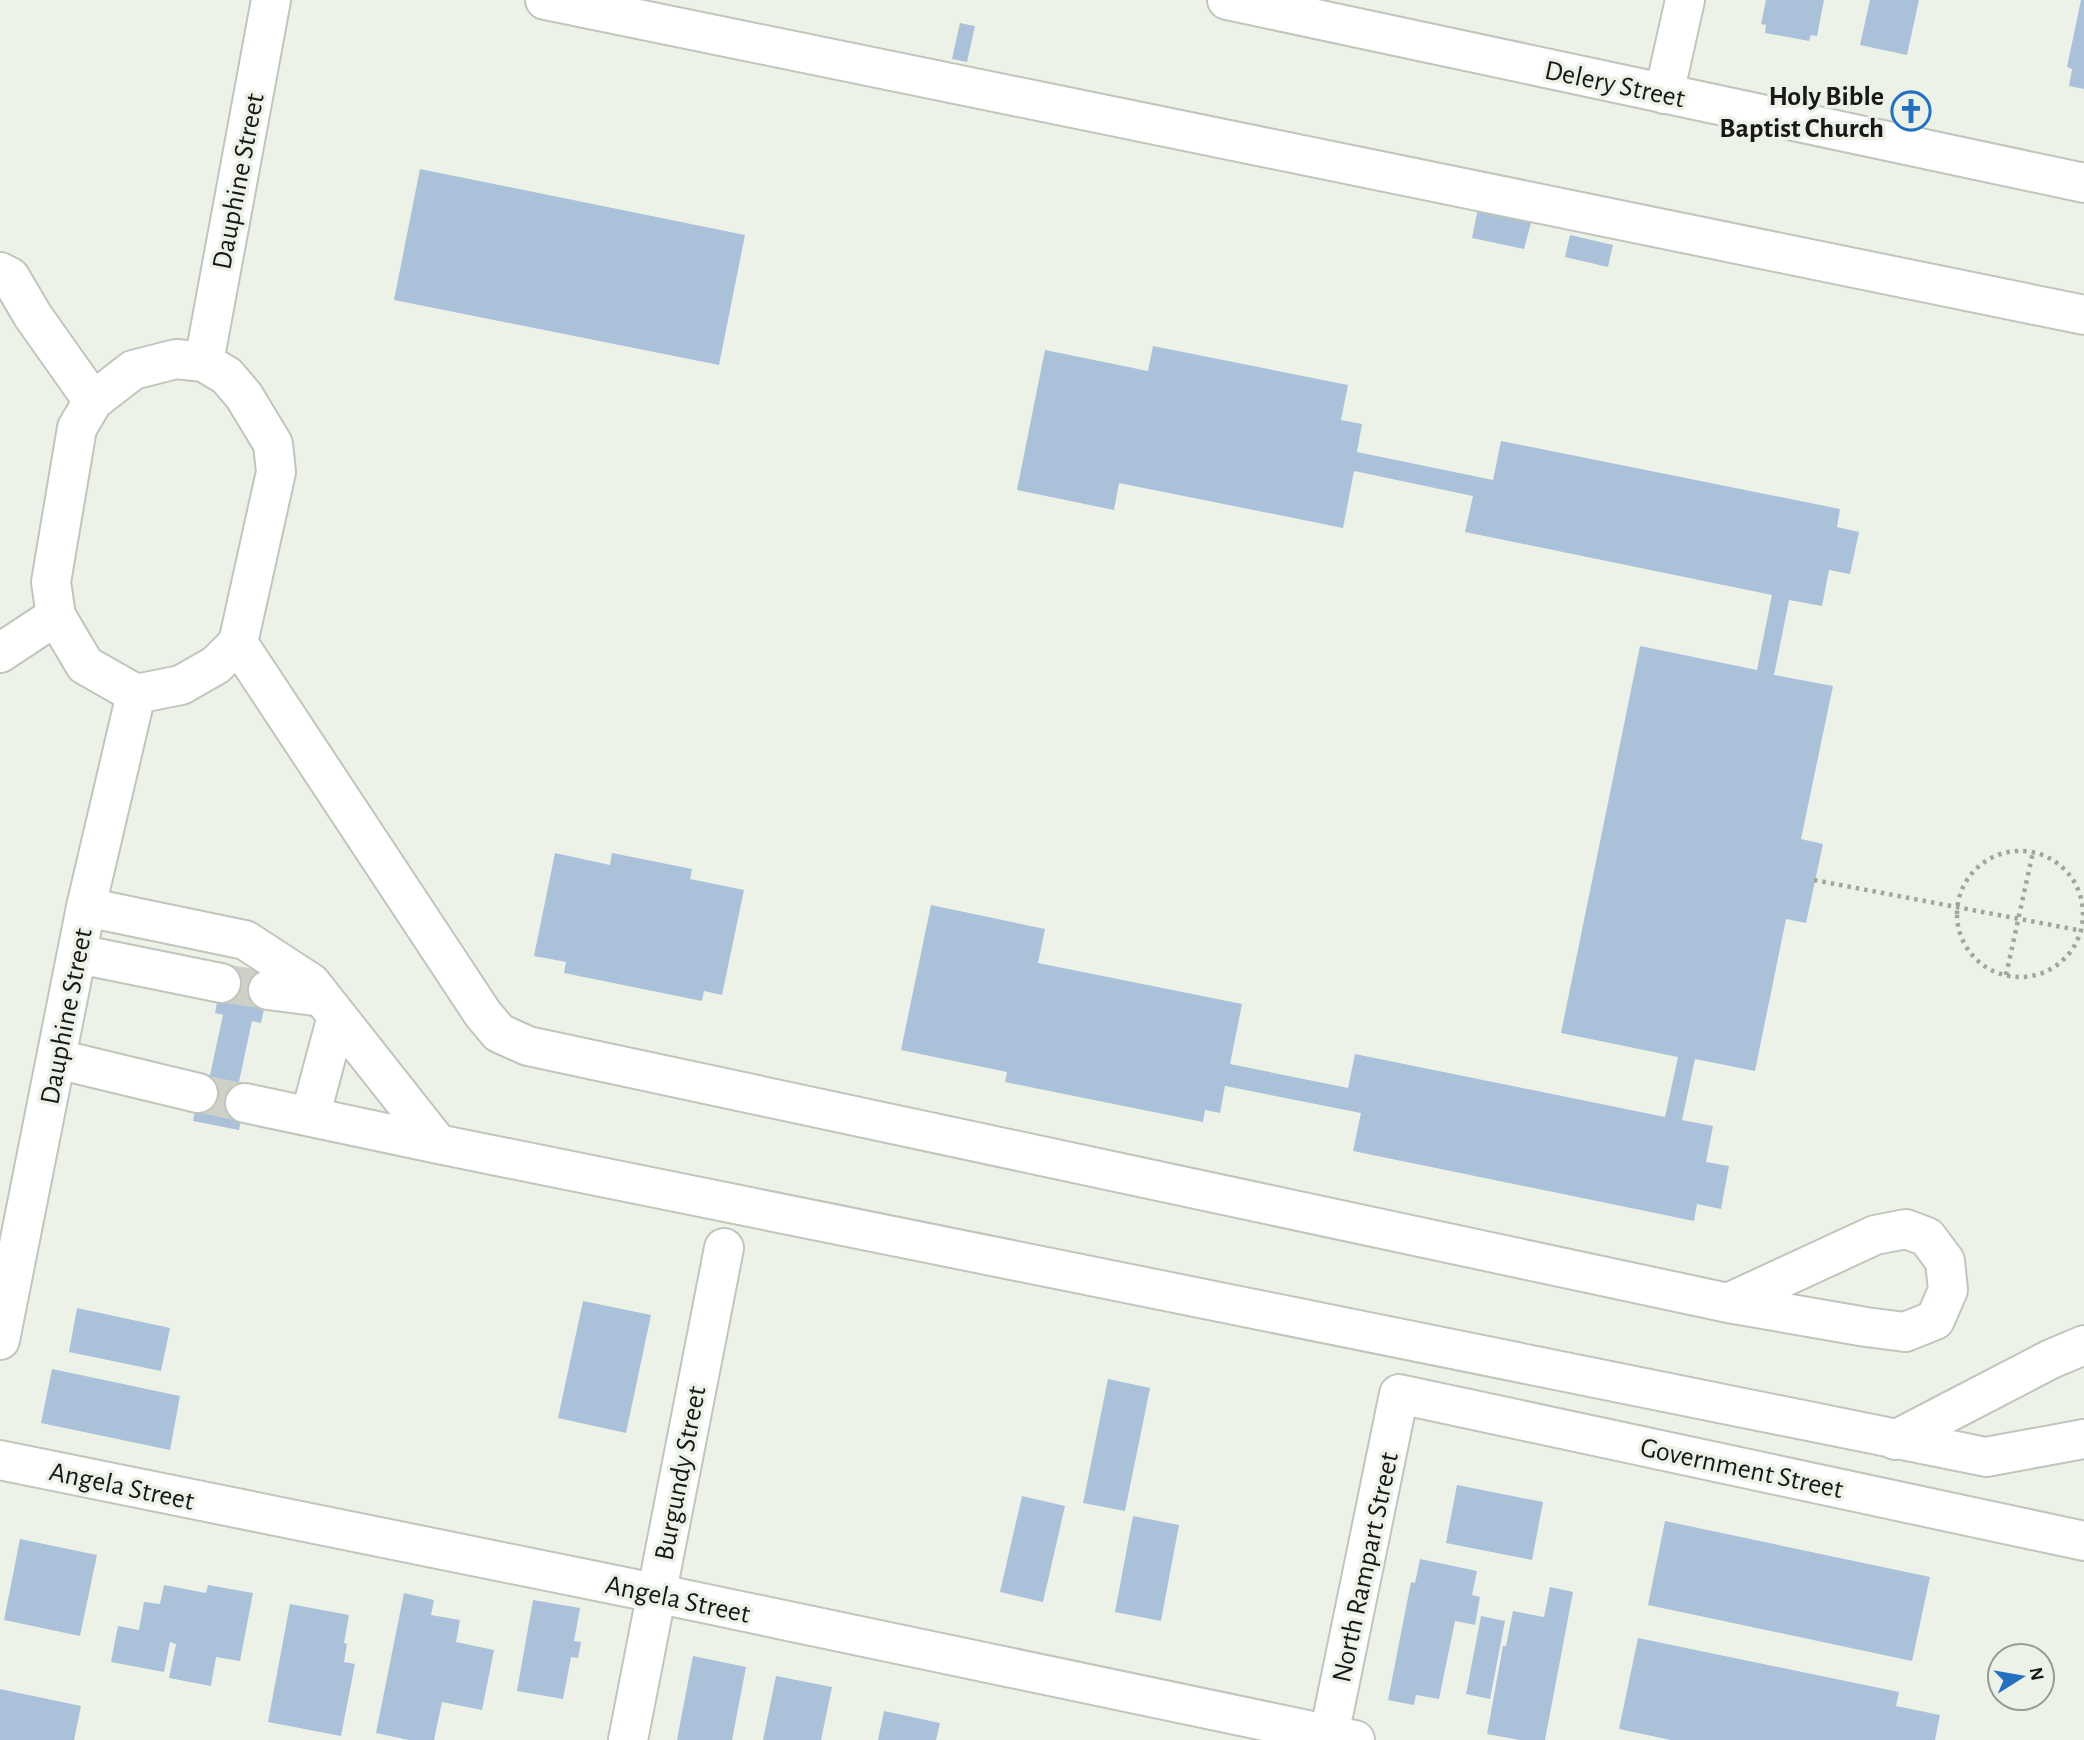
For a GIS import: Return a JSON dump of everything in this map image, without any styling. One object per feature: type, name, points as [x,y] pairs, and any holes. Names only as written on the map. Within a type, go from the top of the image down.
[{"type":"street","name":"Dauphine Street","points":[[204,362],[271,0]]},
{"type":"street","points":[[545,0],[2084,315]]},
{"type":"street","name":"Delery Street","points":[[1227,0],[2084,183]]},
{"type":"street","points":[[1664,94],[1685,0]]},
{"type":"street","points":[[0,272],[10,277],[33,316],[93,401]]},
{"type":"street","points":[[176,359],[204,362],[227,376],[244,396],[273,444],[276,472],[238,643],[216,665],[181,685],[136,694],[85,665],[56,615],[51,582],[77,428],[93,401],[133,370],[176,359]]},
{"type":"street","points":[[0,653],[56,615]]},
{"type":"street","points":[[238,643],[483,1014],[499,1033],[528,1046],[1728,1303],[1866,1327],[1905,1332],[1935,1320],[1948,1290],[1945,1261],[1927,1237],[1906,1229],[1875,1235],[1728,1303]]},
{"type":"street","name":"Dauphine Street","points":[[0,1340],[86,907],[136,694]]},
{"type":"street","points":[[86,907],[245,940],[311,983],[438,1144]]},
{"type":"street","points":[[78,954],[221,983]]},
{"type":"street","points":[[268,990],[329,1006]]},
{"type":"street","points":[[310,1117],[329,1006]]},
{"type":"street","points":[[57,1059],[198,1093]]},
{"type":"street","points":[[245,1103],[1986,1457],[2084,1438]]},
{"type":"street","name":"Burgundy Street","points":[[628,1740],[724,1248]]},
{"type":"street","points":[[1895,1440],[2051,1359],[2084,1345]]},
{"type":"street","name":"Government Street","points":[[1399,1394],[2084,1541]]},
{"type":"street","name":"North Rampart Street","points":[[1338,1738],[1399,1394]]},
{"type":"street","name":"Angela Street","points":[[0,1460],[1338,1738]]},
{"type":"path","points":[[2012,851],[2033,852],[2052,860],[2068,872],[2079,890],[2083,931],[2070,952],[2052,968],[2022,977],[2007,975],[1990,969],[1975,958],[1965,943],[1959,926],[1958,907],[1963,887],[1975,870],[1992,857],[2012,851]]},
{"type":"path","points":[[2007,975],[2033,852]]},
{"type":"path","points":[[1814,880],[2083,931]]},
{"type":"building","points":[[1766,0],[1824,0],[1817,36],[1811,35],[1809,41],[1765,33],[1766,25],[1761,24]]},
{"type":"building","points":[[1870,0],[1919,0],[1907,55],[1860,45]]},
{"type":"building","points":[[2081,0],[2084,0],[2084,89],[2069,86],[2072,69],[2067,67]]},
{"type":"building","points":[[960,23],[975,26],[967,62],[952,59]]},
{"type":"building","points":[[420,169],[745,235],[719,365],[394,300]]},
{"type":"building","points":[[1478,208],[1532,219],[1524,249],[1472,238]]},
{"type":"building","points":[[1570,235],[1613,245],[1608,267],[1565,257]]},
{"type":"building","points":[[1153,346],[1348,385],[1341,420],[1362,424],[1357,452],[1493,480],[1501,441],[1840,509],[1837,527],[1859,532],[1850,574],[1829,570],[1822,606],[1789,600],[1774,675],[1833,686],[1801,839],[1823,844],[1806,923],[1786,919],[1755,1071],[1695,1059],[1682,1120],[1713,1126],[1706,1162],[1729,1166],[1721,1209],[1697,1204],[1694,1221],[1353,1151],[1361,1113],[1225,1086],[1220,1113],[1205,1110],[1203,1122],[1005,1082],[1007,1072],[901,1050],[931,905],[1045,929],[1038,963],[1242,1004],[1230,1064],[1348,1088],[1355,1054],[1665,1117],[1678,1057],[1561,1033],[1640,646],[1757,670],[1772,595],[1465,532],[1473,496],[1354,471],[1343,528],[1119,483],[1114,510],[1017,490],[1045,350],[1148,371]]},
{"type":"building","points":[[555,853],[610,865],[612,853],[692,869],[690,879],[744,890],[722,995],[704,991],[702,1001],[564,973],[566,962],[534,956]]},
{"type":"building","points":[[224,967],[271,976],[261,1023],[252,1021],[239,1082],[248,1084],[239,1130],[193,1121],[202,1073],[210,1075],[223,1015],[215,1013]]},
{"type":"building","points":[[583,1301],[651,1315],[626,1433],[558,1418]]},
{"type":"building","points":[[77,1308],[170,1328],[161,1371],[69,1352]]},
{"type":"building","points":[[52,1369],[180,1396],[170,1450],[41,1423]]},
{"type":"building","points":[[1108,1379],[1150,1388],[1125,1511],[1083,1503]]},
{"type":"building","points":[[1457,1485],[1543,1502],[1532,1560],[1446,1543]]},
{"type":"building","points":[[1022,1496],[1065,1506],[1043,1602],[1000,1592]]},
{"type":"building","points":[[1133,1516],[1179,1525],[1161,1621],[1115,1612]]},
{"type":"building","points":[[1665,1521],[1930,1577],[1912,1661],[1648,1605]]},
{"type":"building","points":[[20,1539],[97,1555],[80,1636],[4,1620]]},
{"type":"building","points":[[1420,1559],[1477,1571],[1472,1595],[1480,1597],[1475,1625],[1455,1621],[1439,1699],[1416,1695],[1414,1705],[1388,1700],[1411,1582],[1415,1583]]},
{"type":"building","points":[[164,1585],[206,1593],[208,1585],[253,1593],[240,1661],[216,1657],[211,1686],[169,1678],[176,1644],[170,1642],[164,1672],[111,1662],[118,1626],[139,1630],[144,1602],[160,1604]]},
{"type":"building","points":[[1550,1587],[1573,1592],[1545,1740],[1520,1740],[1487,1734],[1503,1646],[1506,1646],[1513,1611],[1544,1617]]},
{"type":"building","points":[[404,1593],[434,1600],[431,1615],[460,1620],[456,1642],[494,1650],[482,1710],[442,1702],[434,1740],[409,1740],[376,1733]]},
{"type":"building","points":[[533,1600],[580,1608],[574,1641],[581,1642],[578,1658],[571,1657],[563,1699],[517,1691]]},
{"type":"building","points":[[290,1604],[349,1615],[344,1662],[355,1664],[341,1736],[268,1722]]},
{"type":"building","points":[[1481,1616],[1505,1621],[1490,1699],[1466,1694]]},
{"type":"building","points":[[1638,1638],[1899,1692],[1896,1706],[1940,1715],[1935,1740],[1671,1740],[1619,1729]]},
{"type":"building","points":[[693,1656],[746,1667],[732,1740],[677,1740]]},
{"type":"building","points":[[776,1676],[832,1687],[821,1740],[763,1740]]},
{"type":"building","points":[[0,1689],[81,1706],[74,1740],[0,1740]]},
{"type":"building","points":[[884,1711],[940,1723],[936,1740],[878,1740]]},
{"type":"tunnel","points":[[221,983],[268,990]]},
{"type":"tunnel","points":[[198,1093],[245,1103]]},
{"type":"place","name":"Holy Bible Baptist Church","points":[[1911,111]]}]
